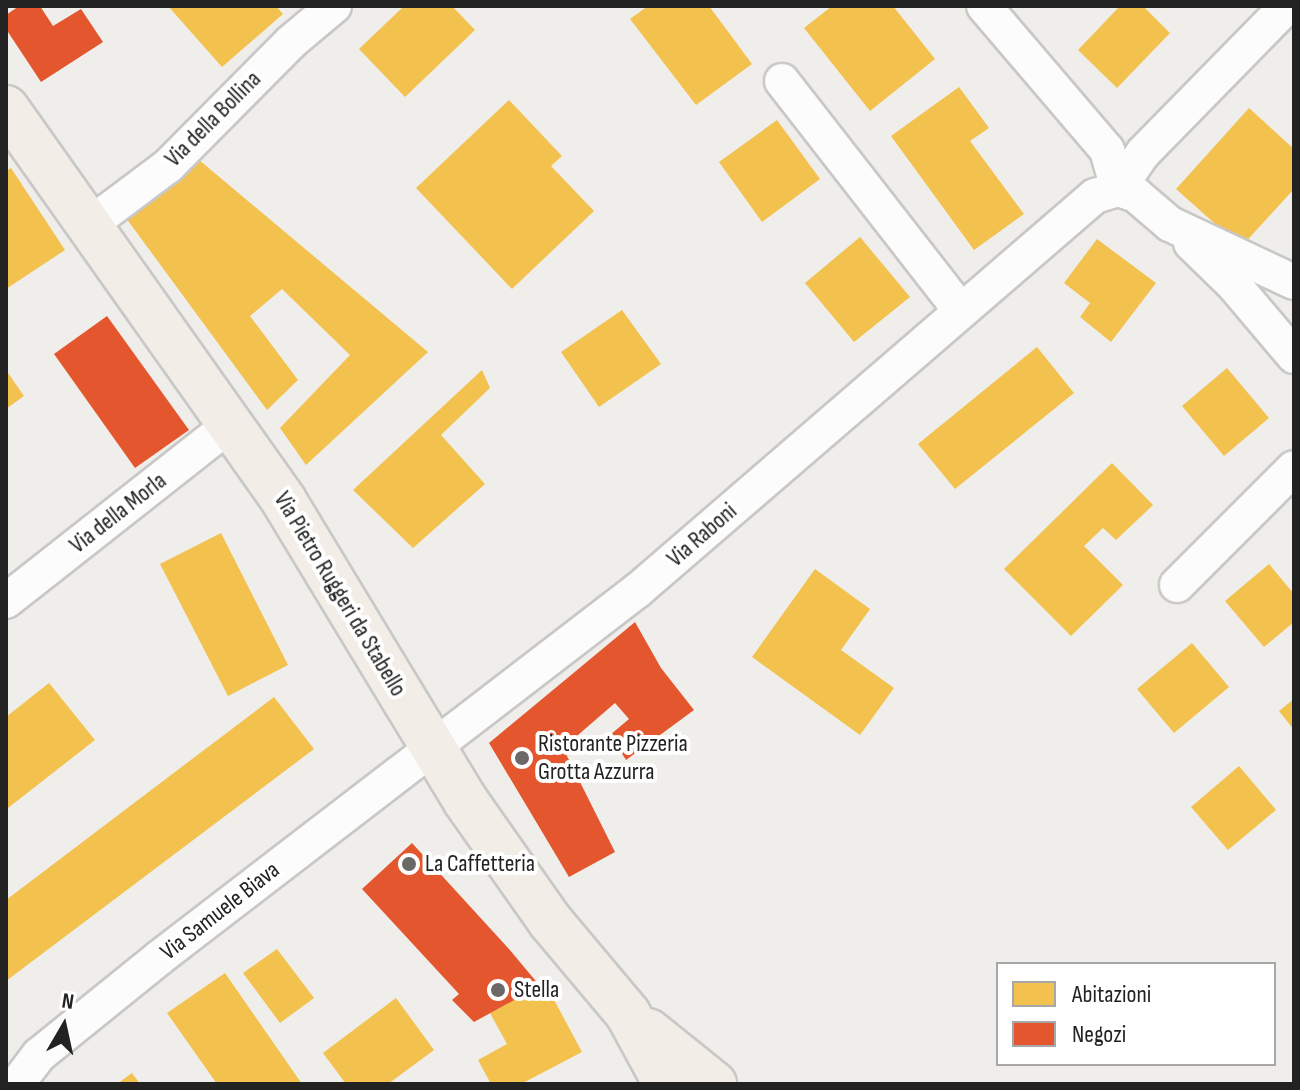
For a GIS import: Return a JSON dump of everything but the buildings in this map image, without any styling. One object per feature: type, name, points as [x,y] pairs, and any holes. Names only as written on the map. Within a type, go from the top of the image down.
[{"type":"main road","name":"Via Pietro Ruggeri da Stabello","points":[[6,108],[231,424],[333,578],[499,853],[628,1014],[666,1084]]},
{"type":"main road","points":[[628,1014],[714,1084]]},
{"type":"street","name":"Via della Bollina","points":[[88,226],[168,166],[291,42],[334,6]]},
{"type":"street","points":[[984,6],[1107,150],[1118,189]]},
{"type":"street","points":[[1118,189],[1143,153],[1287,6]]},
{"type":"street","points":[[782,81],[961,311]]},
{"type":"street","points":[[1118,189],[1136,195],[1170,224],[1234,285],[1294,356]]},
{"type":"street","name":"Via Raboni","points":[[433,748],[638,590],[1095,196],[1118,189]]},
{"type":"street","points":[[1170,224],[1294,282]]},
{"type":"street","name":"Via della Morla","points":[[6,601],[231,424]]},
{"type":"street","points":[[1177,585],[1294,468]]},
{"type":"street","name":"Via Samuele Biava","points":[[17,1084],[51,1045],[433,748]]},
{"type":"place","name":"Ristorante Pizzeria Grotta Azzurra","points":[[522,758]]},
{"type":"place","name":"La Caffetteria","points":[[409,864]]},
{"type":"place","name":"Stella","points":[[498,990]]}]
